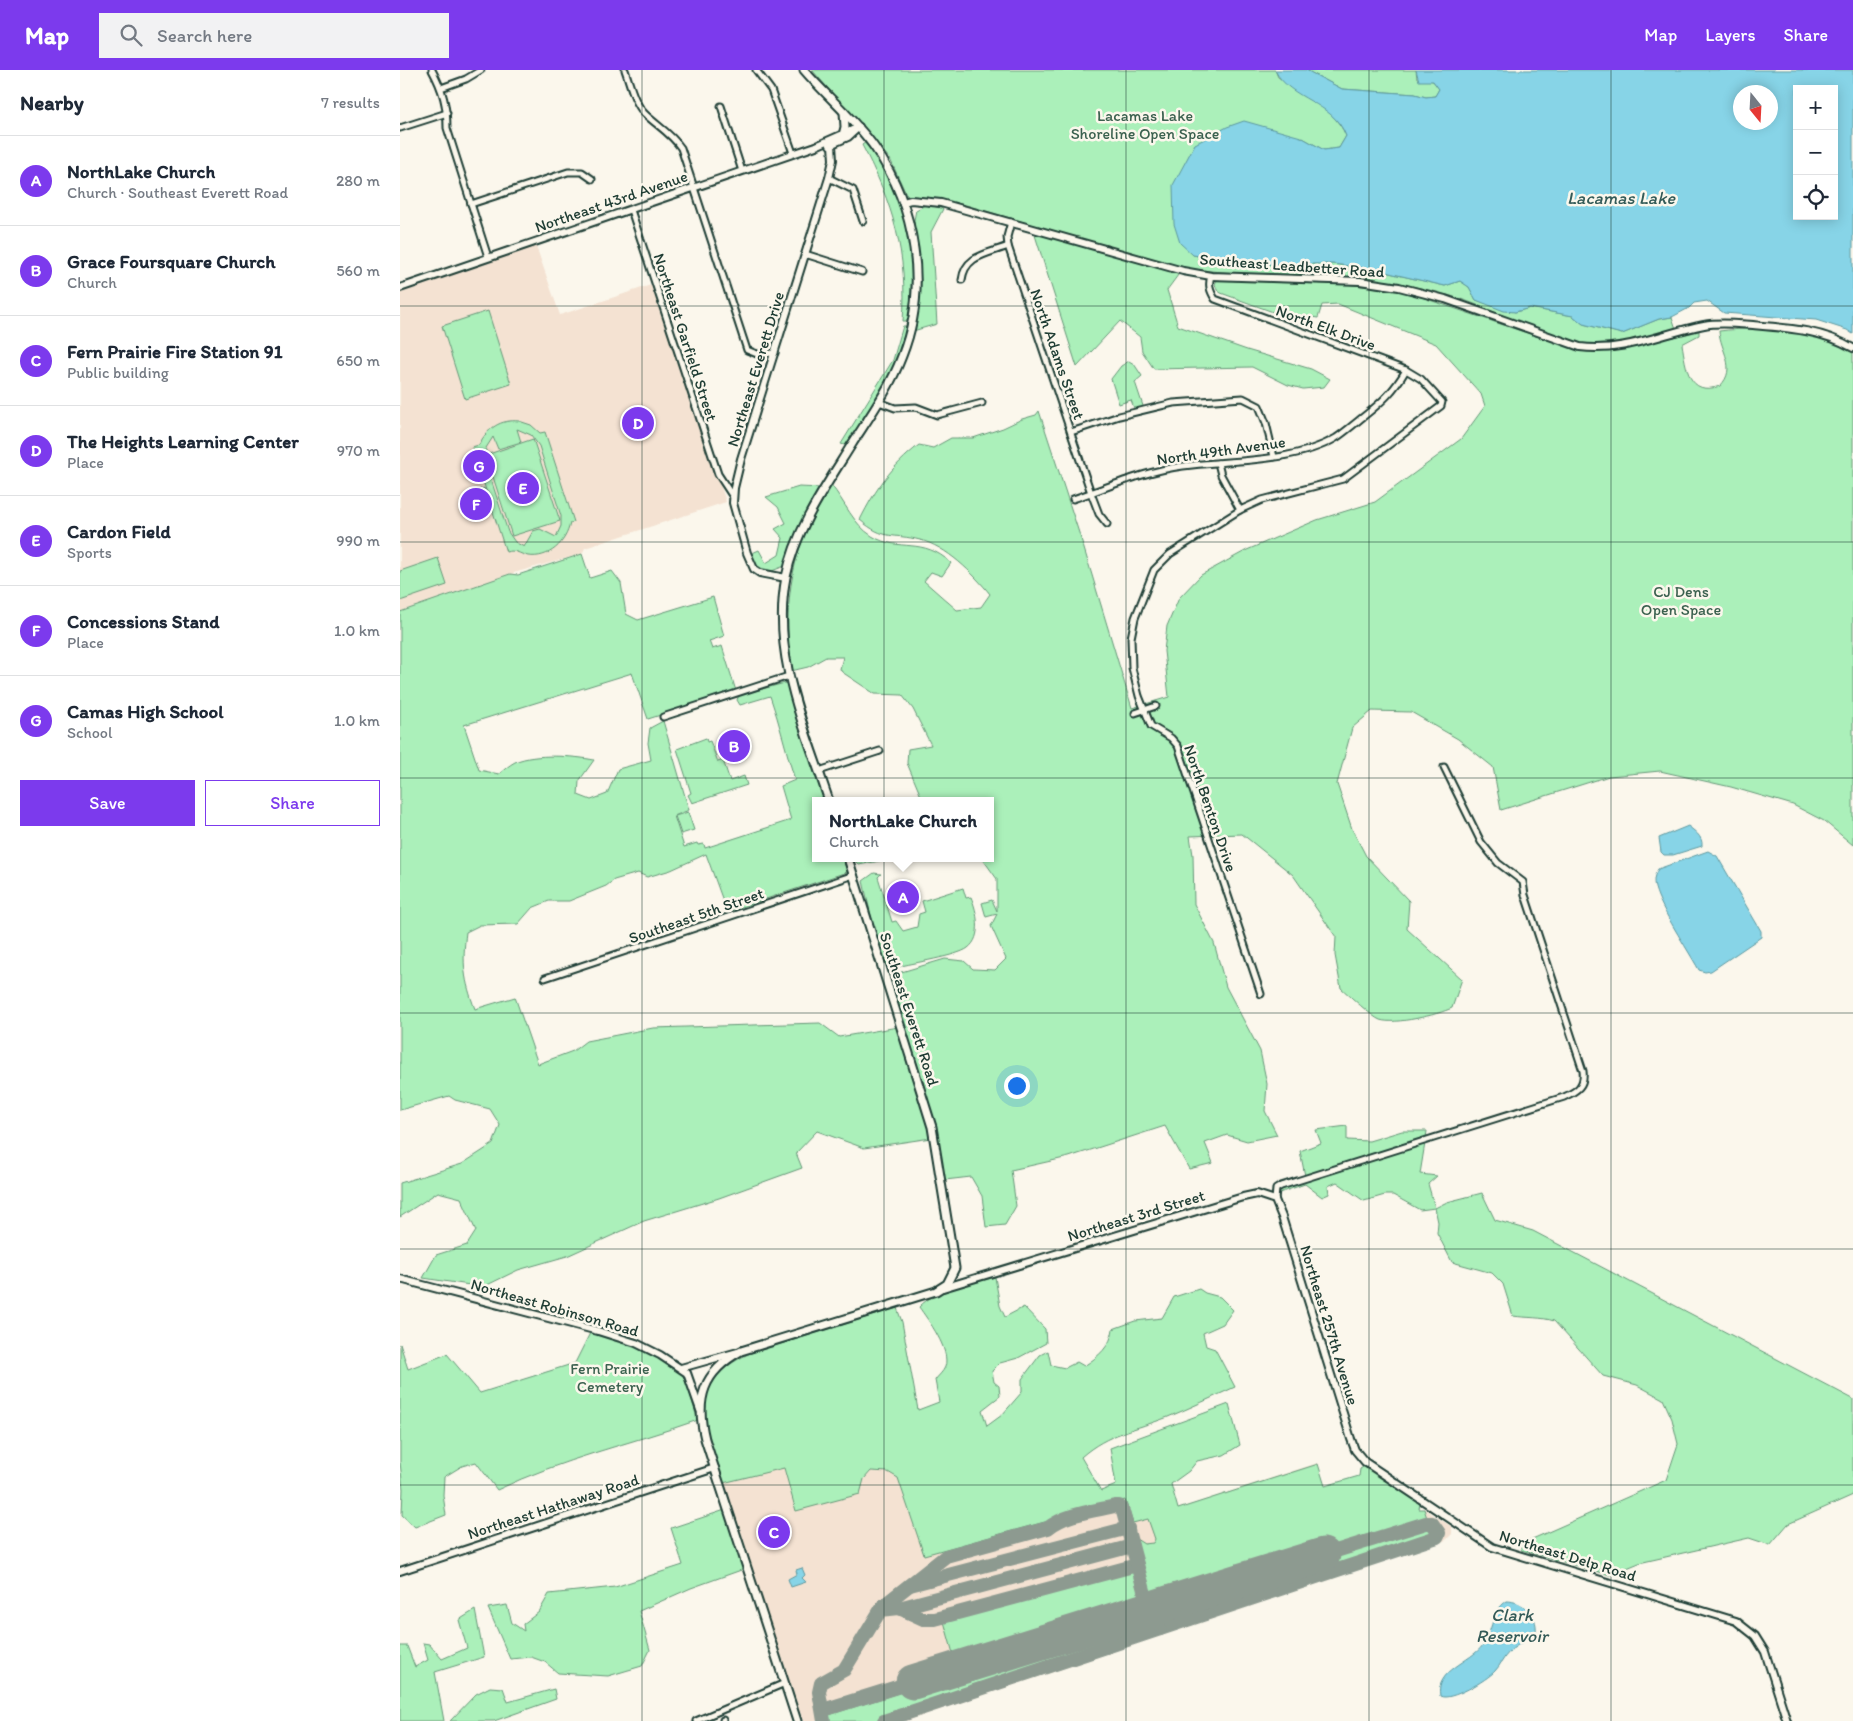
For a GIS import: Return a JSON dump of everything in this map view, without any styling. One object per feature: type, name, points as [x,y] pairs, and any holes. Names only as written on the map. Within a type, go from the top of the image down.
[{"type":"main road","points":[[804,70],[859,127],[884,161],[903,202],[915,257],[914,306],[902,356],[879,402],[830,480],[800,533],[786,578],[781,624],[789,676],[828,797]]},
{"type":"main road","points":[[842,135],[845,127],[844,112]]},
{"type":"main road","name":"Southeast Everett Road","points":[[849,862],[928,1110],[938,1152],[954,1258],[953,1274],[942,1288]]},
{"type":"main road","name":"Northeast 3rd Street","points":[[741,1351],[942,1288]]},
{"type":"main road","points":[[741,1351],[723,1362],[710,1377],[703,1393],[700,1411],[702,1426],[797,1721]]},
{"type":"street","points":[[432,70],[441,88],[447,113],[447,128],[488,257]]},
{"type":"street","points":[[441,88],[466,79],[481,70]]},
{"type":"street","points":[[625,70],[634,94],[644,112],[671,135],[680,148],[747,350],[757,354],[775,352]]},
{"type":"street","points":[[756,70],[771,90],[793,153]]},
{"type":"street","points":[[720,106],[742,170]]},
{"type":"street","points":[[400,128],[447,113]]},
{"type":"street","name":"Northeast 43rd Avenue","points":[[816,146],[832,145],[855,133],[859,127]]},
{"type":"street","name":"Northeast 43rd Avenue","points":[[400,288],[816,146],[859,127]]},
{"type":"street","name":"Northeast Everett Drive","points":[[786,578],[760,573],[754,569],[738,526],[733,497],[740,466],[830,178],[833,160],[832,145]]},
{"type":"street","points":[[471,204],[568,172],[582,172],[592,179]]},
{"type":"street","points":[[830,178],[853,190],[863,221]]},
{"type":"street","name":"Southeast Leadbetter Road","points":[[903,202],[911,200],[935,202],[1171,268],[1211,276],[1360,281],[1399,287],[1445,299],[1551,338],[1586,348],[1616,347],[1705,325],[1722,324],[1808,330],[1828,336],[1853,348]]},
{"type":"street","name":"Northeast Garfield Street","points":[[631,210],[718,474],[733,497]]},
{"type":"street","name":"North Adams Street","points":[[1011,222],[1008,246],[1099,514],[1107,524]]},
{"type":"street","points":[[962,280],[964,268],[973,259],[1008,246]]},
{"type":"street","points":[[805,254],[862,272]]},
{"type":"street","name":"North Elk Drive","points":[[1211,276],[1209,283],[1210,292],[1215,299],[1406,370],[1420,379],[1440,397],[1442,402]]},
{"type":"street","name":"North 49th Avenue","points":[[1073,499],[1160,470],[1274,457],[1316,446],[1336,438],[1394,390],[1406,370]]},
{"type":"street","points":[[1071,432],[1157,406],[1243,398],[1259,406],[1274,457]]},
{"type":"street","points":[[879,402],[895,408],[916,407],[937,415],[982,403]]},
{"type":"street","name":"North Benton Drive","points":[[1260,994],[1178,746],[1170,738],[1151,726],[1144,710],[1134,679],[1131,648],[1135,618],[1149,578],[1154,570],[1170,554],[1240,510],[1262,500],[1343,479],[1441,406],[1442,402]]},
{"type":"street","points":[[1218,463],[1221,475],[1240,510]]},
{"type":"street","points":[[663,717],[789,676]]},
{"type":"street","points":[[1135,713],[1156,706]]},
{"type":"street","points":[[819,772],[880,751]]},
{"type":"street","points":[[1274,1200],[1276,1189],[1280,1186],[1564,1097],[1579,1089],[1583,1082],[1583,1071],[1525,895],[1523,882],[1498,862],[1481,842],[1444,767]]},
{"type":"street","name":"Southeast 5th Street","points":[[545,978],[854,875]]},
{"type":"street","name":"Northeast 3rd Street","points":[[942,1288],[1243,1197],[1257,1194],[1274,1200]]},
{"type":"street","name":"Northeast 257th Avenue","points":[[1274,1200],[1282,1217],[1351,1439],[1360,1457]]},
{"type":"street","name":"Northeast Robinson Road","points":[[400,1279],[624,1338],[682,1368]]},
{"type":"street","name":"Northeast 3rd Street","points":[[682,1368],[741,1351]]},
{"type":"street","points":[[682,1368],[691,1379],[700,1411]]},
{"type":"street","name":"Northeast Delp Road","points":[[1360,1457],[1376,1470],[1492,1547],[1736,1621],[1755,1636],[1765,1652],[1787,1721]]},
{"type":"street","name":"Northeast Hathaway Road","points":[[400,1570],[715,1468]]},
{"type":"street","points":[[696,1721],[784,1683]]},
{"type":"shaded area","points":[[536,246],[560,315],[654,284],[726,502],[585,548],[582,554],[510,574],[400,612],[400,293]]},
{"type":"shaded area","points":[[1318,1463],[1332,1511],[1424,1509],[1452,1527],[1452,1534],[1446,1540],[906,1721],[803,1721],[723,1483],[784,1467],[796,1510],[864,1479],[871,1471],[888,1472],[898,1478],[924,1554],[1125,1500],[1134,1523]]},
{"type":"green space","name":"Lacamas Lake Shoreline Open Space","points":[[812,70],[1275,70],[1278,77],[1326,110],[1341,126],[1346,136],[1339,148],[1324,150],[1301,137],[1195,144],[1174,185],[1175,224],[1193,255],[1244,264],[1333,264],[1372,269],[1445,286],[1460,281],[1469,287],[1476,300],[1515,312],[1530,308],[1573,316],[1583,324],[1622,334],[1659,319],[1672,317],[1676,329],[1625,344],[1594,346],[1539,331],[1469,302],[1444,294],[1392,282],[1338,276],[1230,273],[1176,266],[1146,259],[966,205],[907,196],[890,159]]},
{"type":"green space","points":[[1306,70],[1416,70],[1417,78],[1433,81],[1439,89],[1435,96],[1426,97],[1415,94],[1342,89]]},
{"type":"green space","points":[[866,142],[889,179],[904,218],[911,252],[912,269],[909,321],[903,321],[903,273],[896,230],[882,188],[862,145]]},
{"type":"green space","points":[[927,204],[943,209],[931,232],[937,324],[913,331],[917,265],[914,220],[916,210]]},
{"type":"green space","points":[[1034,232],[1181,271],[1167,290],[1178,326],[1247,350],[1311,369],[1330,379],[1324,387],[1303,389],[1288,385],[1252,367],[1154,369],[1142,351],[1140,337],[1120,321],[1077,367]]},
{"type":"green space","name":"CJ Dens Open Space","points":[[1218,278],[1329,282],[1403,291],[1542,338],[1587,351],[1614,351],[1699,331],[1699,335],[1682,344],[1683,353],[1690,378],[1695,384],[1709,388],[1720,386],[1728,372],[1727,359],[1719,331],[1736,329],[1789,330],[1822,338],[1838,344],[1853,353],[1853,845],[1824,821],[1793,805],[1731,787],[1660,771],[1609,776],[1501,810],[1493,767],[1458,739],[1411,712],[1372,711],[1352,728],[1337,784],[1352,829],[1366,856],[1409,901],[1407,929],[1462,979],[1452,1008],[1437,1014],[1405,1020],[1387,1021],[1376,1018],[1341,988],[1335,955],[1336,937],[1293,875],[1242,834],[1190,836],[1193,855],[1194,904],[1214,943],[1226,987],[1260,1051],[1267,1084],[1265,1111],[1277,1135],[1247,1141],[1227,1135],[1205,1143],[1213,1163],[1189,1169],[1165,1126],[1069,1157],[1011,1170],[1016,1206],[1005,1225],[986,1227],[982,1196],[971,1177],[945,1180],[927,1102],[888,976],[945,959],[964,961],[973,969],[995,970],[1006,959],[991,926],[997,914],[986,917],[982,903],[992,900],[997,911],[997,879],[985,862],[994,862],[994,797],[921,797],[907,763],[908,749],[931,745],[913,709],[902,695],[875,694],[842,672],[840,669],[843,657],[826,657],[808,667],[791,671],[788,622],[793,574],[807,528],[831,485],[854,519],[872,536],[892,544],[921,547],[930,550],[951,563],[942,576],[931,572],[924,581],[957,610],[981,607],[990,594],[968,570],[949,554],[930,543],[883,534],[860,520],[872,498],[892,470],[919,445],[933,448],[951,438],[973,438],[1036,415],[1039,411],[1082,542],[1132,708],[1169,697],[1164,651],[1167,626],[1179,598],[1201,575],[1247,550],[1317,520],[1375,502],[1461,439],[1485,406],[1481,394],[1436,344],[1338,304],[1322,305],[1318,318],[1298,315],[1295,320],[1221,293],[1217,290],[1215,284]]},
{"type":"green space","points":[[488,311],[511,384],[465,399],[442,326]]},
{"type":"green space","points":[[903,326],[909,326],[898,364],[848,446],[841,444],[893,360]]},
{"type":"green space","points":[[1129,361],[1134,364],[1142,376],[1135,382],[1144,409],[1135,411],[1131,400],[1119,404],[1111,379],[1121,366]]},
{"type":"green space","points":[[512,421],[531,425],[540,433],[545,432],[574,522],[570,523],[565,537],[560,543],[543,555],[528,556],[515,551],[506,552],[472,447],[479,445],[490,429],[501,423]],"holes":[[[517,429],[531,435],[539,446],[561,516],[561,526],[556,537],[540,529],[533,531],[524,547],[515,542],[508,532],[485,461],[486,448],[493,437],[498,449],[521,442]]]},
{"type":"green space","points":[[533,439],[560,521],[512,536],[486,455]]},
{"type":"green space","points":[[799,487],[822,488],[787,565],[772,571],[760,570],[750,554],[759,550],[766,563],[779,555],[783,538],[775,529],[786,523],[778,507],[766,497]]},
{"type":"green space","points":[[484,488],[492,512],[485,514],[477,490]]},
{"type":"green space","points":[[582,554],[590,578],[612,571],[621,583],[626,614],[638,620],[713,597],[724,636],[709,641],[712,649],[722,646],[736,691],[648,719],[632,673],[464,725],[479,770],[499,774],[515,762],[544,756],[576,757],[594,760],[579,781],[578,795],[591,800],[607,794],[618,769],[651,760],[648,743],[650,728],[663,721],[689,810],[674,816],[684,847],[697,843],[698,845],[704,844],[705,848],[791,820],[781,786],[795,780],[770,696],[740,705],[737,700],[739,695],[785,683],[788,686],[823,797],[812,797],[812,862],[844,862],[847,872],[727,912],[706,854],[671,870],[647,877],[638,873],[614,880],[606,886],[569,901],[549,901],[532,908],[518,924],[480,925],[466,932],[464,953],[466,980],[475,1009],[515,997],[538,1064],[573,1051],[586,1041],[653,1028],[820,1023],[839,1037],[898,1027],[931,1138],[864,1148],[817,1131],[796,1153],[802,1168],[719,1198],[644,1221],[567,1256],[518,1270],[483,1287],[423,1278],[436,1255],[467,1245],[476,1231],[461,1198],[438,1192],[400,1217],[400,1183],[462,1164],[493,1144],[500,1125],[490,1109],[455,1100],[449,1096],[400,1110],[400,612],[510,574],[518,575]]},
{"type":"green space","points":[[438,558],[447,585],[400,601],[400,571]]},
{"type":"green space","points":[[706,738],[707,742],[710,741],[718,762],[723,760],[730,781],[744,776],[747,785],[692,803],[688,795],[691,793],[677,749]]},
{"type":"green space","points":[[688,812],[694,830],[681,834],[675,816]]},
{"type":"green space","points":[[856,862],[874,862],[859,865]]},
{"type":"green space","points":[[874,873],[881,874],[878,877],[892,922],[896,921],[903,931],[917,927],[919,914],[925,912],[922,901],[963,888],[966,898],[971,897],[977,916],[977,931],[973,943],[963,951],[945,956],[897,967],[887,966],[873,924],[863,881]]},
{"type":"green space","points":[[1347,1126],[1347,1140],[1369,1141],[1402,1131],[1427,1131],[1426,1138],[1305,1176],[1300,1151],[1321,1143],[1316,1130]]},
{"type":"green space","points":[[1425,1143],[1420,1174],[1437,1176],[1428,1184],[1435,1208],[1420,1210],[1393,1195],[1385,1195],[1364,1201],[1337,1182],[1328,1186],[1329,1194],[1322,1197],[1305,1184],[1279,1193],[1278,1191],[1280,1188]]},
{"type":"green space","points":[[1482,1193],[1495,1220],[1533,1231],[1853,1399],[1853,1495],[1788,1524],[1770,1545],[1749,1538],[1639,1563],[1610,1575],[1521,1550],[1521,1544],[1666,1480],[1678,1444],[1672,1419],[1663,1399],[1637,1385],[1603,1376],[1554,1321],[1513,1316],[1503,1284],[1492,1273],[1452,1262],[1437,1233],[1438,1222],[1435,1208],[1447,1202]]},
{"type":"green space","points":[[995,1277],[1000,1306],[1005,1317],[1024,1307],[1045,1329],[1046,1343],[1018,1358],[1000,1363],[992,1371],[994,1382],[999,1386],[1000,1396],[982,1410],[987,1426],[1002,1415],[1022,1392],[1022,1379],[1040,1355],[1048,1351],[1051,1365],[1065,1368],[1077,1362],[1084,1366],[1107,1346],[1113,1329],[1135,1321],[1162,1318],[1174,1297],[1199,1289],[1205,1293],[1220,1297],[1233,1310],[1223,1324],[1203,1333],[1206,1346],[1215,1349],[1235,1387],[1168,1417],[1112,1437],[1091,1449],[1081,1457],[1101,1491],[1116,1485],[1110,1448],[1229,1404],[1240,1445],[1224,1455],[1197,1461],[1189,1471],[1171,1484],[1178,1509],[1318,1464],[1325,1486],[1359,1476],[1360,1469],[1365,1466],[1420,1503],[1419,1509],[1424,1509],[1427,1518],[1156,1602],[1149,1600],[1147,1595],[1133,1537],[1144,1544],[1153,1543],[1155,1539],[1148,1519],[1133,1523],[1125,1500],[924,1555],[898,1478],[888,1472],[871,1471],[864,1479],[860,1494],[796,1511],[784,1468],[723,1483],[710,1444],[705,1410],[707,1394],[715,1380],[728,1366],[748,1354],[897,1308],[902,1322],[918,1410],[939,1402],[935,1380],[944,1369],[946,1360],[945,1352],[938,1336],[919,1307],[935,1295],[945,1291]]},
{"type":"green space","name":"Fern Prairie Cemetery","points":[[591,1331],[653,1354],[675,1367],[684,1377],[698,1420],[546,1469],[497,1490],[476,1462],[462,1466],[444,1477],[443,1495],[446,1515],[415,1527],[402,1515],[400,1344],[408,1369],[447,1354],[480,1393],[575,1363]]},
{"type":"green space","points":[[725,1510],[744,1569],[691,1588],[639,1611],[650,1650],[642,1666],[608,1676],[558,1673],[545,1662],[531,1657],[510,1659],[488,1608],[507,1605],[512,1623],[524,1631],[523,1624],[539,1612],[549,1594],[615,1587],[683,1565],[671,1528]]},
{"type":"green space","points":[[1428,1527],[1433,1535],[1425,1539],[1165,1626],[1163,1626],[1158,1612]]},
{"type":"green space","points":[[1132,1568],[1138,1575],[1142,1585],[1143,1606],[956,1664],[943,1618]]},
{"type":"green space","points":[[475,1610],[484,1657],[435,1672],[444,1721],[400,1721],[400,1646],[407,1646],[415,1667],[428,1660],[423,1643],[429,1644],[442,1659],[467,1648],[459,1620]]},
{"type":"green space","points":[[1144,1615],[1152,1615],[1155,1624],[1154,1629],[878,1721],[829,1721],[829,1715]]},
{"type":"green space","points":[[490,1687],[503,1688],[508,1702],[554,1689],[556,1699],[494,1721],[450,1721],[476,1694]]},
{"type":"water","name":"Lacamas Lake","points":[[1275,70],[1306,70],[1342,89],[1415,94],[1426,97],[1435,96],[1439,89],[1433,81],[1419,81],[1416,70],[1853,70],[1853,334],[1847,330],[1816,320],[1724,313],[1707,301],[1694,303],[1689,308],[1672,317],[1659,319],[1622,334],[1583,324],[1573,316],[1530,308],[1515,312],[1504,311],[1476,300],[1469,287],[1460,281],[1445,286],[1372,269],[1333,264],[1244,264],[1193,255],[1180,243],[1174,224],[1173,185],[1195,144],[1227,127],[1244,121],[1301,137],[1324,150],[1339,148],[1346,136],[1340,124],[1331,115],[1290,88]]},
{"type":"water","points":[[1688,826],[1700,837],[1702,846],[1673,855],[1664,855],[1661,852],[1659,838]]},
{"type":"water","points":[[1708,851],[1717,856],[1761,931],[1761,937],[1711,971],[1705,972],[1699,970],[1668,918],[1658,897],[1654,880],[1658,869]]},
{"type":"water","points":[[802,1568],[805,1575],[802,1578],[806,1582],[791,1587],[788,1579],[797,1574],[796,1570]]},
{"type":"water","name":"Clark Reservoir","points":[[1507,1601],[1518,1603],[1532,1614],[1536,1631],[1509,1652],[1497,1669],[1484,1680],[1452,1696],[1440,1696],[1440,1687],[1443,1679],[1483,1645],[1498,1610]]},
{"type":"taxiway","points":[[824,1721],[819,1692],[821,1683],[844,1670],[883,1606],[946,1556],[1048,1528],[1063,1519],[1080,1514],[1119,1506],[1123,1512],[1145,1594],[1160,1629],[884,1721]]},
{"type":"taxiway","points":[[1160,1629],[1437,1537],[1439,1533],[1432,1523],[1426,1523],[1323,1555]]},
{"type":"taxiway","points":[[910,1585],[1128,1528]]},
{"type":"taxiway","points":[[881,1610],[899,1608],[1132,1546]]},
{"type":"taxiway","points":[[899,1608],[923,1619],[935,1619],[1137,1565]]},
{"type":"taxiway","points":[[823,1710],[913,1682]]},
{"type":"runway","points":[[913,1682],[1323,1555]]},
{"type":"place","name":"The Heights Learning Center","points":[[638,423]]},
{"type":"place","name":"Camas High School","points":[[479,466]]},
{"type":"place","name":"Cardon Field","points":[[523,488]]},
{"type":"place","name":"Concessions Stand","points":[[476,504]]},
{"type":"place","name":"Grace Foursquare Church","points":[[734,746]]},
{"type":"place","name":"NorthLake Church","points":[[903,897]]},
{"type":"place","name":"Fern Prairie Fire Station 91","points":[[774,1532]]}]
